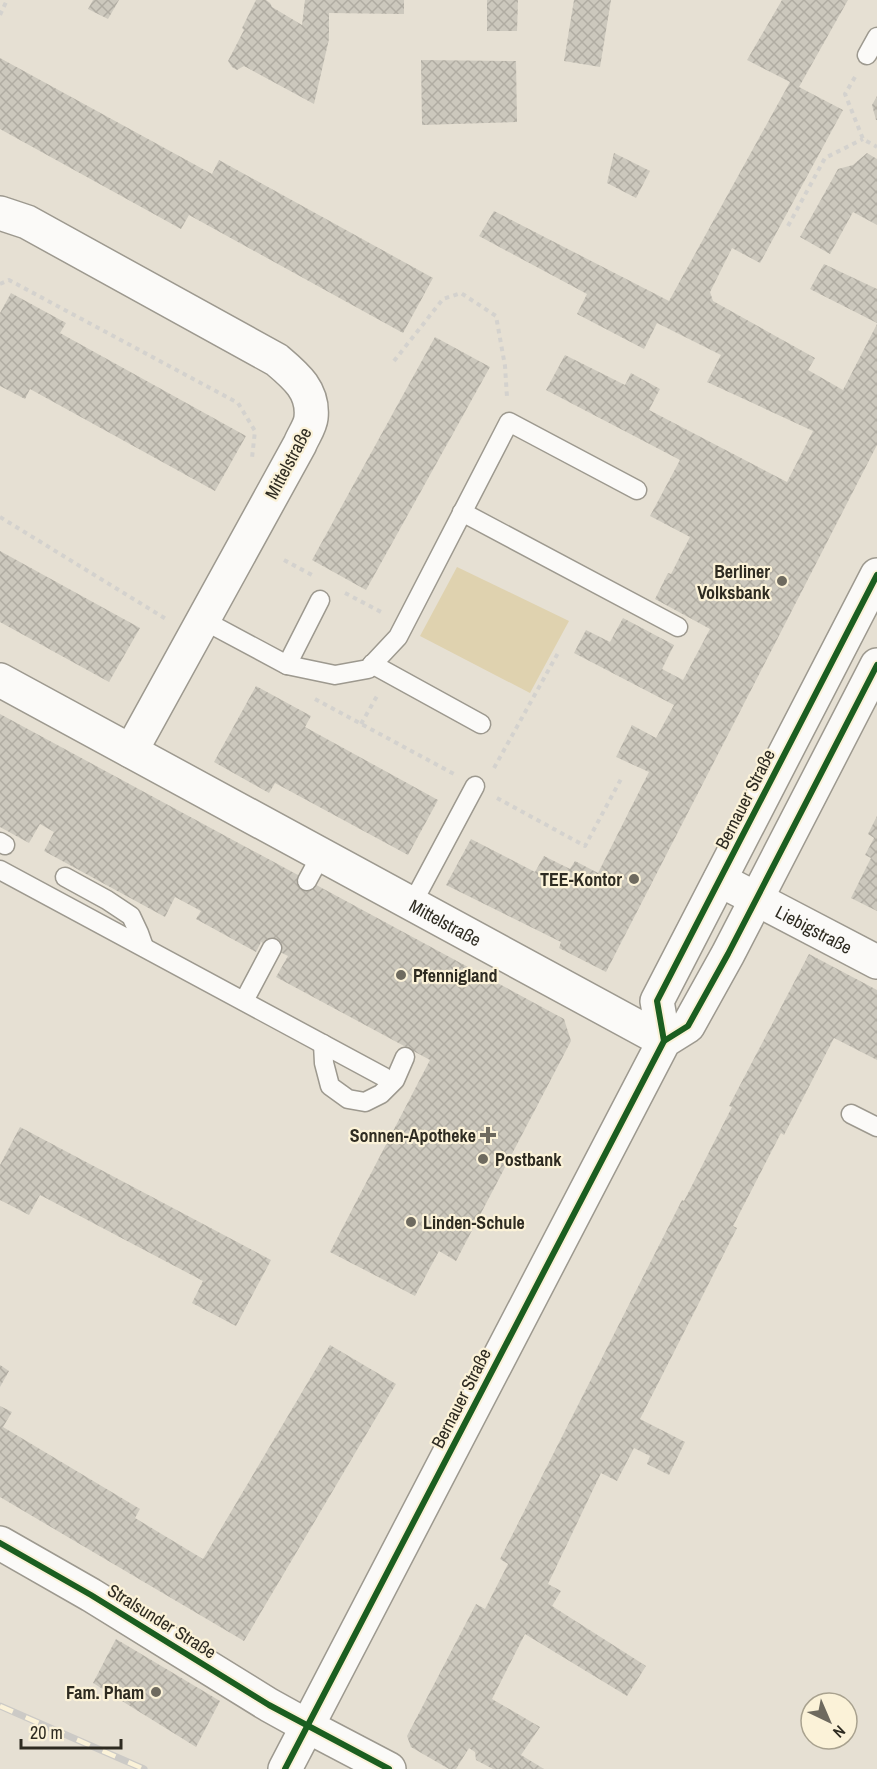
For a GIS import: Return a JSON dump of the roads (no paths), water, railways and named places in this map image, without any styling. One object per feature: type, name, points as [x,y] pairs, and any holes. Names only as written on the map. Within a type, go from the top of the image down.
[{"type":"street","name":"Mittelstraße","points":[[0,213],[27,222],[277,360],[299,378],[311,399],[311,420],[300,444],[131,751]]},
{"type":"street","name":"Bernauer Straße","points":[[664,1041],[657,1001],[877,576]]},
{"type":"street","name":"Bernauer Straße","points":[[285,1769],[664,1041],[688,1026],[756,900],[877,665]]},
{"type":"street","name":"Mittelstraße","points":[[0,680],[131,751],[314,868],[412,904],[664,1041]]},
{"type":"street","name":"Liebigstraße","points":[[720,880],[877,962]]},
{"type":"street","name":"Stralsunder Straße","points":[[0,1543],[91,1595],[268,1705],[389,1769]]},
{"type":"lane","points":[[867,55],[877,37]]},
{"type":"lane","points":[[199,628],[287,665],[335,675],[368,669],[398,637],[509,422],[637,490]]},
{"type":"lane","points":[[462,512],[678,627]]},
{"type":"lane","points":[[287,665],[320,600]]},
{"type":"lane","points":[[372,664],[481,724]]},
{"type":"lane","points":[[412,904],[479,788]]},
{"type":"lane","points":[[0,870],[384,1077]]},
{"type":"lane","points":[[65,877],[131,916],[144,947]]},
{"type":"lane","points":[[244,1001],[272,948]]},
{"type":"lane","points":[[323,1044],[324,1063],[330,1086],[348,1099],[365,1102],[381,1094],[394,1080],[405,1057]]},
{"type":"lane","points":[[851,1114],[877,1127]]},
{"type":"railway","points":[[0,1706],[144,1769]]},
{"type":"place","name":"Berliner Volksbank","points":[[782,581]]},
{"type":"place","name":"TEE-Kontor","points":[[634,879]]},
{"type":"place","name":"Pfennigland","points":[[401,975]]},
{"type":"place","name":"Sonnen-Apotheke","points":[[488,1135]]},
{"type":"place","name":"Postbank","points":[[483,1159]]},
{"type":"place","name":"Linden-Schule","points":[[411,1222]]},
{"type":"place","name":"Fam. Pham","points":[[156,1692]]}]
